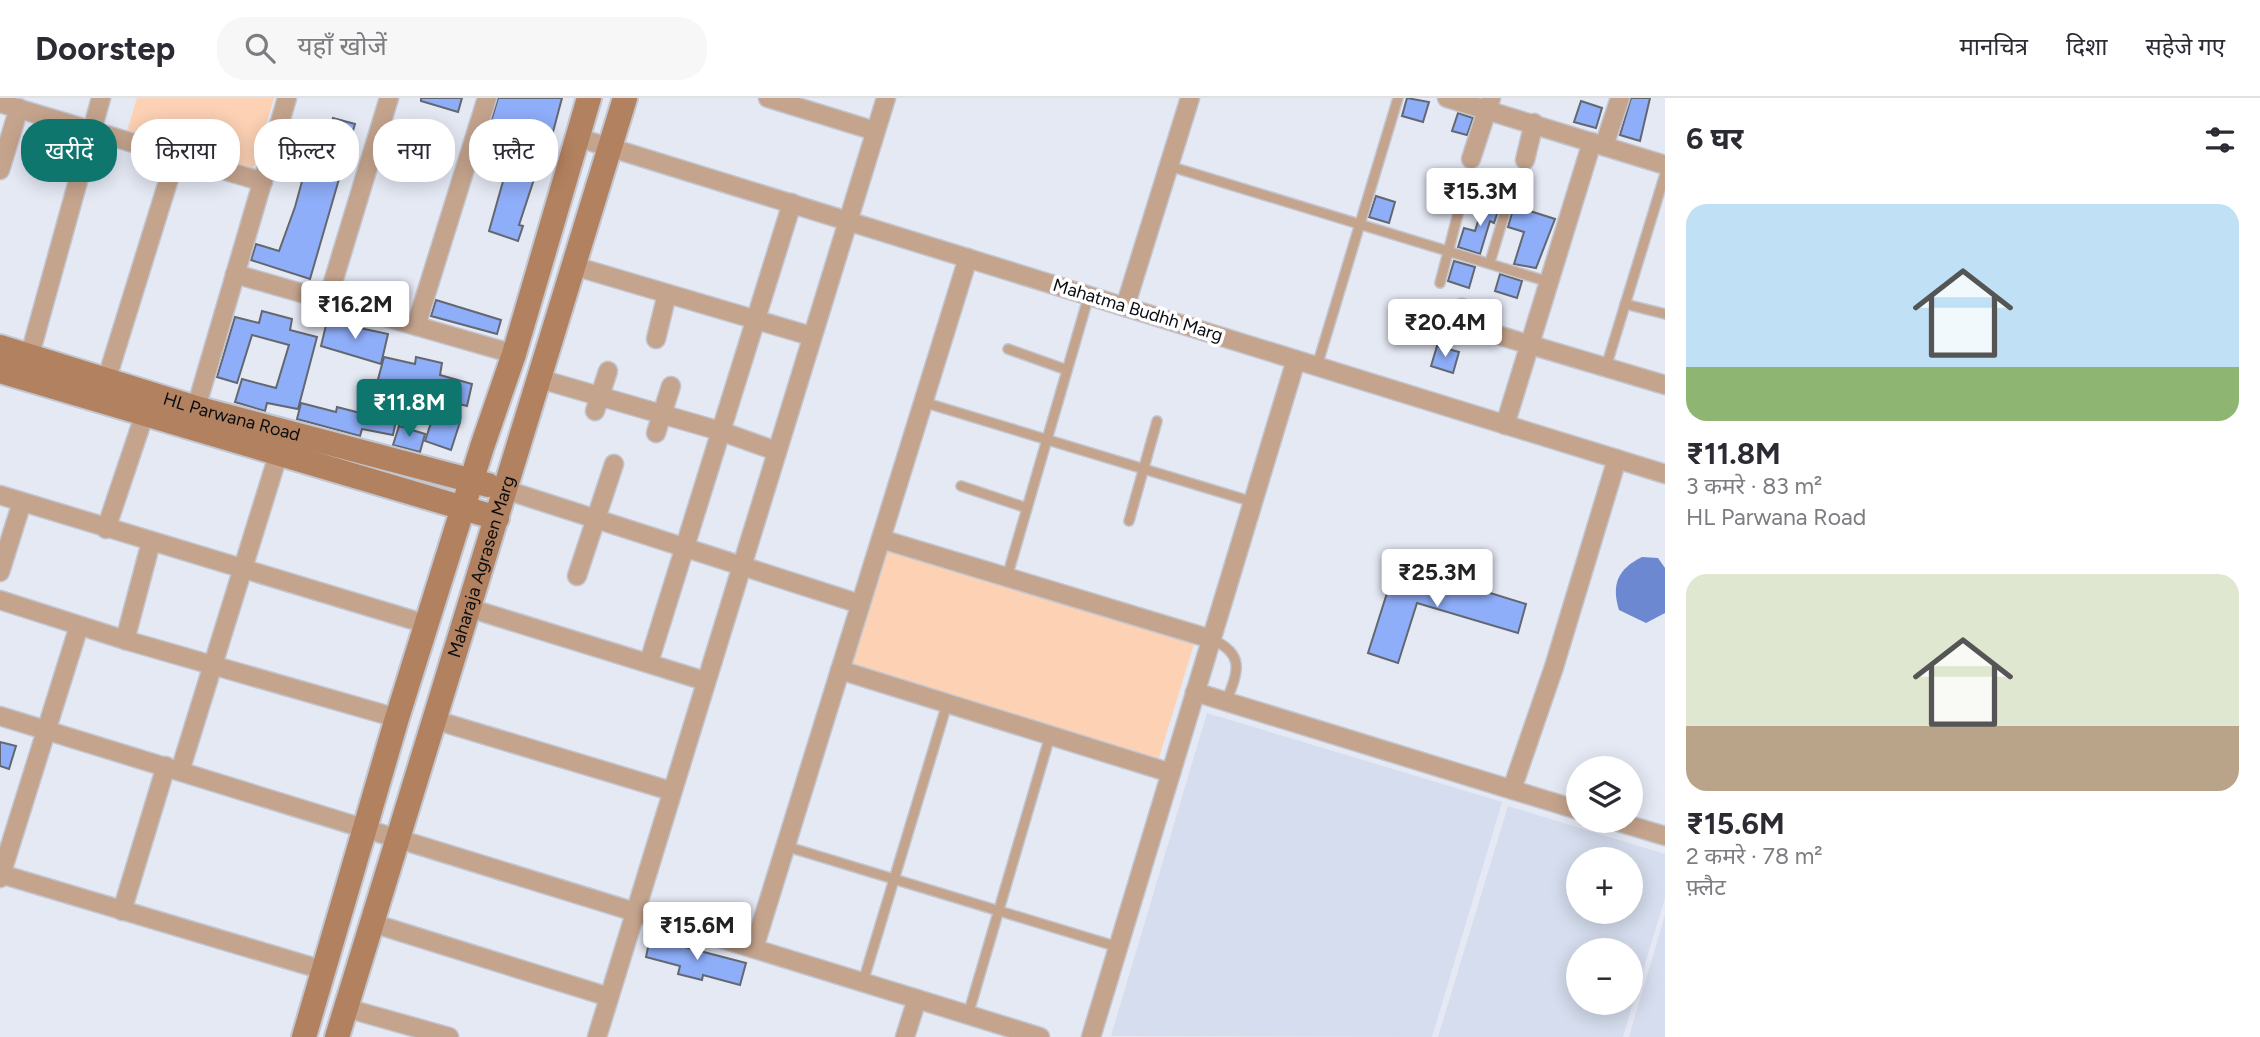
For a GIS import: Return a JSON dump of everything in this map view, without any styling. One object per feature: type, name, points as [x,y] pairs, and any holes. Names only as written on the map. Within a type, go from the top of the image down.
[{"type":"street","points":[[97,119],[101,98]]},
{"type":"street","points":[[281,119],[287,98]]},
{"type":"street","points":[[327,302],[388,98]]},
{"type":"street","points":[[416,326],[486,98]]},
{"type":"street","name":"Maharaja Agrasen Marg","points":[[304,1037],[397,718],[514,354],[589,98]]},
{"type":"street","name":"Maharaja Agrasen Marg","points":[[337,1037],[625,98]]},
{"type":"street","points":[[768,98],[875,131]]},
{"type":"street","points":[[597,1037],[886,98]]},
{"type":"street","points":[[1125,307],[1190,98]]},
{"type":"street","points":[[1447,98],[1489,104],[1534,123],[1665,165]]},
{"type":"street","points":[[1505,425],[1549,282],[1598,144],[1620,98]]},
{"type":"street","points":[[0,103],[55,119]]},
{"type":"street","points":[[1471,159],[1489,104]]},
{"type":"street","points":[[0,170],[19,108]]},
{"type":"street","points":[[1525,160],[1534,123]]},
{"type":"street","name":"Mahatma Budhh Marg","points":[[576,136],[1665,474]]},
{"type":"street","points":[[29,358],[79,182]]},
{"type":"street","points":[[107,378],[168,182]]},
{"type":"street","points":[[196,408],[262,182]]},
{"type":"street","points":[[649,662],[792,203]]},
{"type":"street","points":[[754,948],[968,258]]},
{"type":"street","points":[[574,266],[811,337]]},
{"type":"street","points":[[235,274],[514,354]]},
{"type":"street","points":[[656,339],[667,294]]},
{"type":"street","points":[[1462,308],[1474,328],[1665,385]]},
{"type":"street","name":"HL Parwana Road","points":[[0,347],[29,358],[107,378],[196,408],[506,491]]},
{"type":"street","points":[[1091,1037],[1296,360]]},
{"type":"street","name":"HL Parwana Road","points":[[0,371],[497,519]]},
{"type":"street","points":[[598,404],[608,371]]},
{"type":"street","points":[[540,379],[598,404],[662,414],[720,431],[776,452]]},
{"type":"street","points":[[656,433],[671,386]]},
{"type":"street","points":[[106,529],[145,413]]},
{"type":"street","points":[[122,911],[213,664],[279,452]]},
{"type":"street","points":[[1512,789],[1554,667],[1617,459]]},
{"type":"street","points":[[577,576],[614,464]]},
{"type":"street","points":[[506,491],[860,604]]},
{"type":"street","points":[[0,495],[426,624]]},
{"type":"street","points":[[0,572],[22,502]]},
{"type":"street","points":[[881,539],[1212,639]]},
{"type":"street","points":[[125,640],[151,542]]},
{"type":"street","points":[[0,600],[125,640],[397,718]]},
{"type":"street","points":[[469,608],[705,681]]},
{"type":"street","points":[[79,626],[1,876],[323,970]]},
{"type":"street","points":[[840,670],[1171,773]]},
{"type":"street","points":[[1195,692],[1566,806]]},
{"type":"street","points":[[0,716],[863,982],[968,1015],[1012,1033],[1040,1037]]},
{"type":"street","points":[[435,720],[671,792]]},
{"type":"street","points":[[1643,829],[1665,836]]},
{"type":"street","points":[[372,923],[609,997]]},
{"type":"street","points":[[905,1037],[917,999]]},
{"type":"street","points":[[346,1008],[449,1037]]},
{"type":"lane","points":[[1317,366],[1398,98]]},
{"type":"lane","points":[[1169,166],[1549,282]]},
{"type":"lane","points":[[1606,367],[1665,174]]},
{"type":"lane","points":[[1440,284],[1466,183]]},
{"type":"lane","points":[[1490,262],[1508,202]]},
{"type":"lane","points":[[1007,577],[1089,295]]},
{"type":"lane","points":[[1625,304],[1665,314]]},
{"type":"lane","points":[[1008,349],[1067,370]]},
{"type":"lane","points":[[923,401],[1253,502]]},
{"type":"lane","points":[[1129,521],[1157,421]]},
{"type":"lane","points":[[961,486],[1027,508]]},
{"type":"lane","points":[[1212,639],[1229,648],[1237,662],[1235,680],[1226,702]]},
{"type":"lane","points":[[863,982],[947,704]]},
{"type":"lane","points":[[968,1015],[1050,736]]},
{"type":"lane","points":[[785,846],[1118,947]]},
{"type":"shaded area","points":[[137,98],[274,98],[268,119],[254,119],[253,169],[240,165],[240,119],[131,119],[131,132],[127,131]]},
{"type":"shaded area","points":[[888,547],[1194,644],[1158,761],[851,664]]},
{"type":"shaded area","points":[[1207,713],[1502,802],[1432,1037],[1111,1036]]},
{"type":"shaded area","points":[[1508,806],[1566,824],[1566,833],[1596,833],[1642,847],[1566,847],[1566,924],[1643,924],[1643,847],[1665,854],[1665,898],[1643,971],[1643,938],[1566,938],[1566,1015],[1630,1015],[1623,1037],[1438,1037]]},
{"type":"shaded area","points":[[1665,915],[1665,1037],[1629,1037],[1635,1015],[1643,1015],[1643,990]]},
{"type":"water","points":[[1642,557],[1658,558],[1665,568],[1665,613],[1646,623],[1619,610],[1616,592],[1622,572]]},
{"type":"building","points":[[421,98],[462,98],[458,112],[421,101]]},
{"type":"building","points":[[498,98],[562,98],[556,119],[492,119]]},
{"type":"building","points":[[1407,98],[1429,102],[1423,122],[1402,116]]},
{"type":"building","points":[[1631,98],[1650,98],[1640,141],[1620,135]]},
{"type":"building","points":[[1581,101],[1602,108],[1596,128],[1574,122]]},
{"type":"building","points":[[1458,113],[1473,118],[1467,135],[1452,131]]},
{"type":"building","points":[[302,182],[338,182],[310,279],[251,260],[256,244],[279,251]]},
{"type":"building","points":[[503,182],[533,182],[519,225],[523,226],[518,241],[489,231]]},
{"type":"building","points":[[1376,196],[1395,202],[1389,223],[1369,217]]},
{"type":"building","points":[[1485,198],[1501,202],[1494,223],[1490,221],[1480,254],[1458,247],[1464,228],[1475,231]]},
{"type":"building","points":[[1514,206],[1555,219],[1536,268],[1514,264],[1524,232],[1508,227]]},
{"type":"building","points":[[1454,261],[1475,267],[1469,288],[1448,281]]},
{"type":"building","points":[[1500,274],[1522,281],[1517,298],[1495,291]]},
{"type":"building","points":[[436,300],[501,320],[497,334],[431,316]]},
{"type":"building","points":[[262,311],[292,319],[290,330],[317,337],[298,409],[267,403],[265,411],[235,402],[242,379],[276,388],[289,345],[252,335],[237,383],[217,377],[235,317],[259,323]]},
{"type":"building","points":[[327,321],[388,334],[381,364],[321,346]]},
{"type":"building","points":[[1437,346],[1459,352],[1453,373],[1431,366]]},
{"type":"building","points":[[384,357],[415,364],[416,357],[442,363],[440,375],[472,384],[467,406],[436,398],[439,390],[408,383],[406,391],[377,383]]},
{"type":"building","points":[[301,403],[336,412],[337,407],[368,415],[370,404],[398,410],[393,435],[362,429],[360,436],[297,419]]},
{"type":"building","points":[[433,417],[460,422],[451,450],[425,441]]},
{"type":"building","points":[[399,426],[425,434],[420,452],[393,445]]},
{"type":"building","points":[[1409,568],[1526,604],[1518,633],[1417,603],[1398,663],[1368,653],[1393,574],[1406,578]]},
{"type":"building","points":[[0,742],[16,746],[9,769],[0,766]]},
{"type":"building","points":[[650,938],[746,963],[740,985],[703,975],[702,980],[678,974],[680,966],[646,957]]}]
